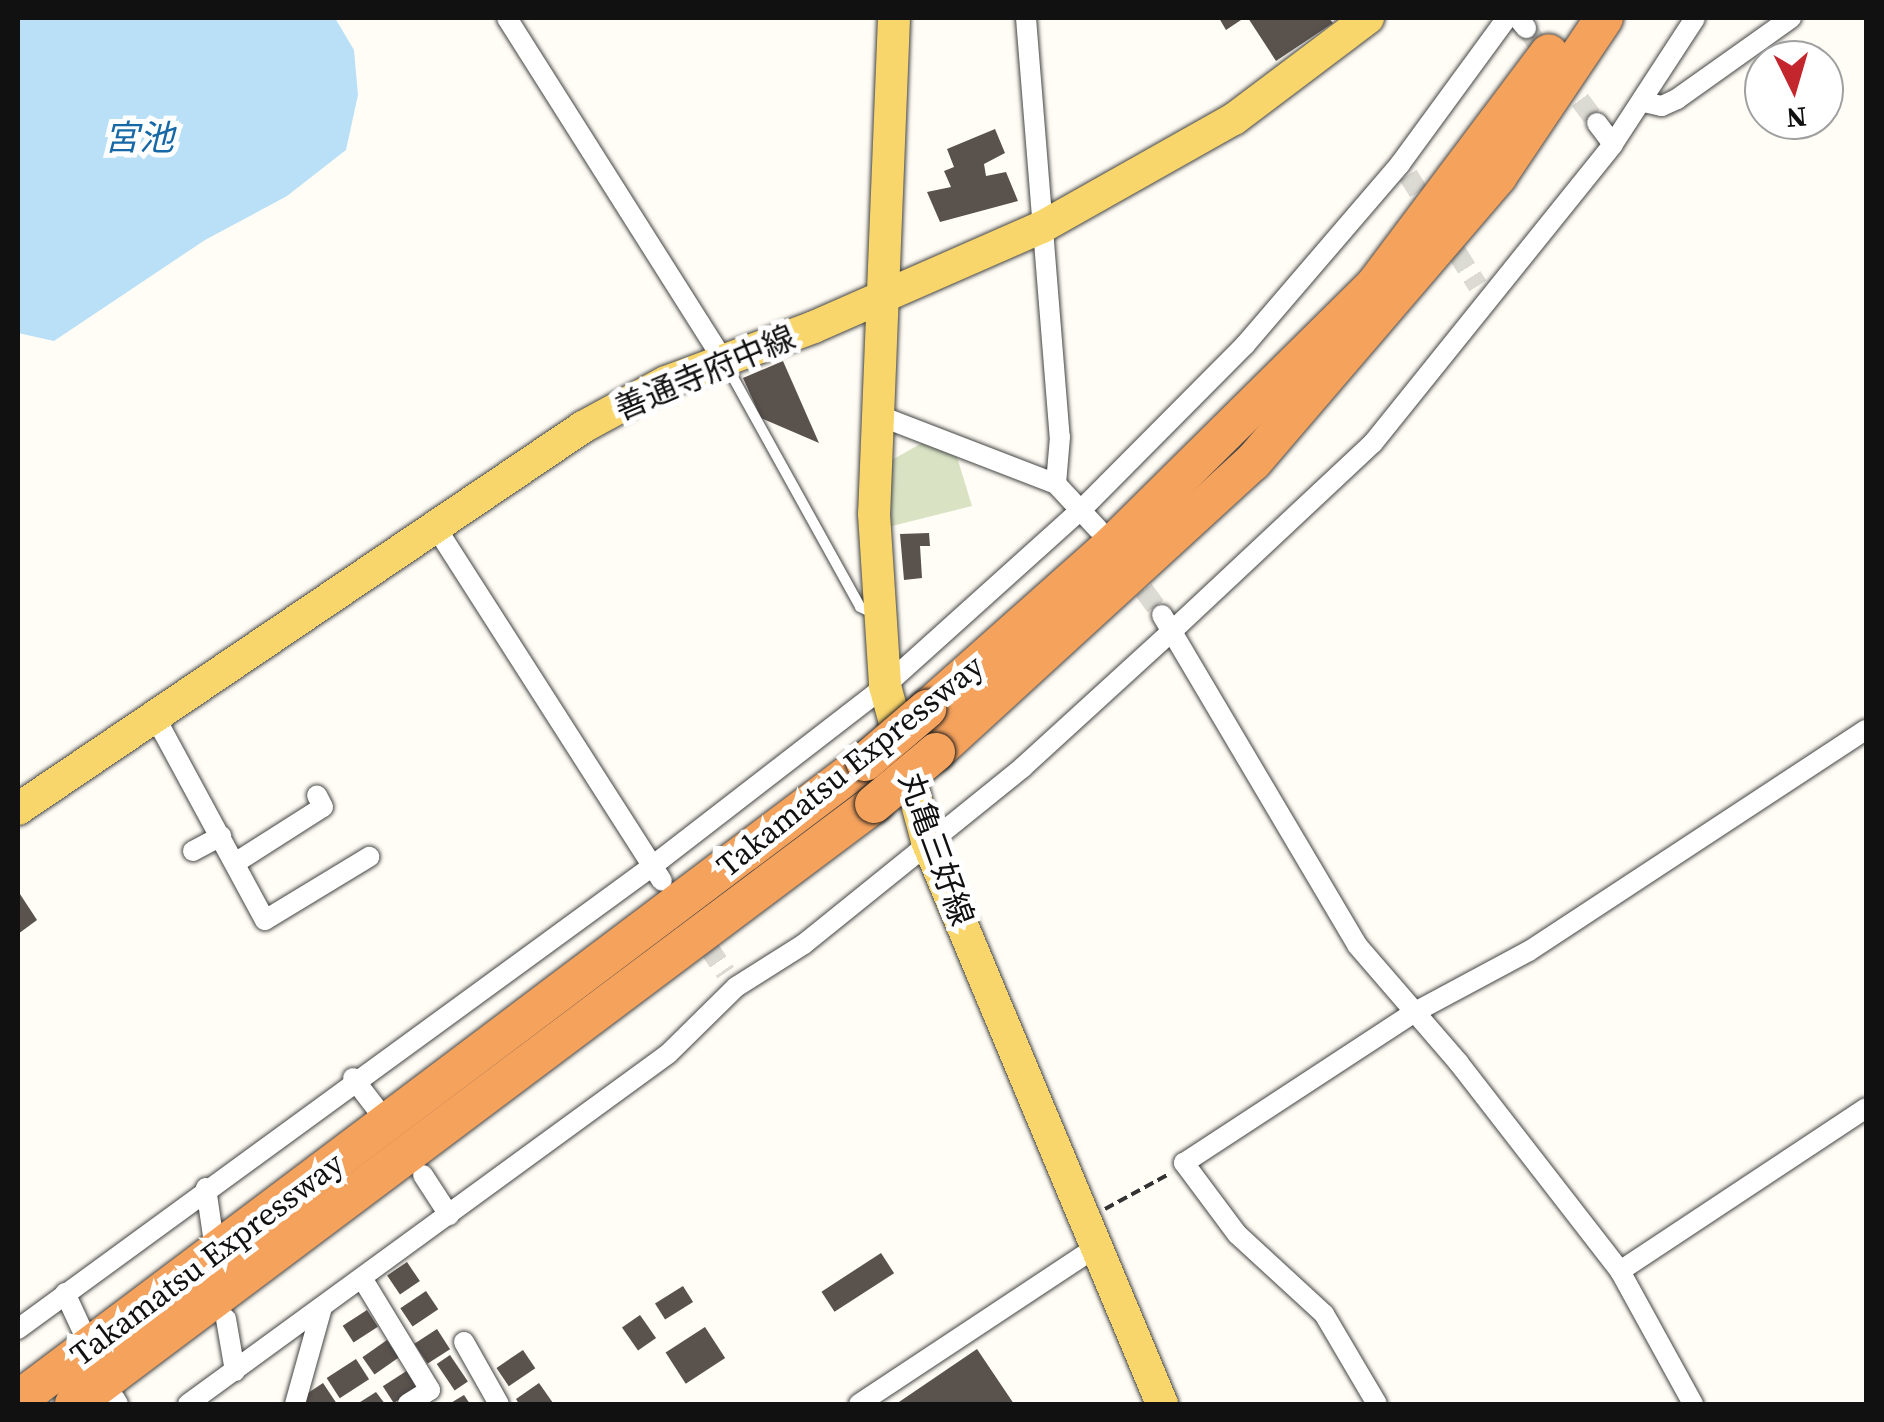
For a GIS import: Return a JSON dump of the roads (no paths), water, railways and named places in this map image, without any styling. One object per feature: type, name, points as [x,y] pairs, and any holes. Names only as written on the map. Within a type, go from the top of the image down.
[{"type":"highway","name":"Takamatsu Expressway","points":[[18,1400],[865,762],[928,710],[1114,543],[1374,286],[1480,153],[1574,18]]},
{"type":"highway","name":"Takamatsu Expressway","points":[[74,1404],[874,804],[936,752],[1253,462],[1498,176],[1604,18]]},
{"type":"main road","name":"丸亀三好線","points":[[894,18],[874,514],[885,686],[927,841],[1162,1404]]},
{"type":"main road","name":"善通寺府中線","points":[[18,809],[583,427],[722,358],[884,297],[1042,227],[1234,120],[1368,18]]},
{"type":"street","points":[[507,18],[722,358]]},
{"type":"street","points":[[1026,18],[1060,437],[1056,484]]},
{"type":"street","points":[[18,1328],[353,1078],[656,874],[885,686],[1082,508],[1245,345],[1404,170],[1507,18]]},
{"type":"street","points":[[188,1404],[668,1054],[731,980],[804,944],[1023,767],[1167,623],[1373,443],[1484,293],[1613,144],[1696,18]]},
{"type":"street","points":[[1644,102],[1662,106],[1677,99],[1791,18]]},
{"type":"street","points":[[1597,123],[1613,144]]},
{"type":"street","points":[[880,416],[1056,484],[1098,528]]},
{"type":"street","points":[[435,526],[527,661],[656,874]]},
{"type":"street","points":[[1167,623],[1357,945],[1415,1012],[1620,1272],[1692,1404]]},
{"type":"street","points":[[154,714],[265,920],[369,856]]},
{"type":"street","points":[[1377,1404],[1324,1314],[1238,1234],[1184,1163],[1415,1012],[1529,950],[1866,730]]},
{"type":"street","points":[[235,862],[323,807],[317,795]]},
{"type":"street","points":[[193,852],[221,836]]},
{"type":"street","points":[[353,1078],[380,1113]]},
{"type":"street","points":[[1620,1272],[1866,1108]]},
{"type":"street","points":[[423,1175],[449,1215]]},
{"type":"street","points":[[206,1188],[213,1236]]},
{"type":"street","points":[[859,1404],[1092,1232]]},
{"type":"street","points":[[362,1278],[430,1390],[408,1404]]},
{"type":"street","points":[[65,1293],[83,1332]]},
{"type":"street","points":[[295,1404],[322,1308]]},
{"type":"street","points":[[226,1319],[234,1371]]},
{"type":"street","points":[[464,1342],[500,1404]]},
{"type":"lane","points":[[722,358],[860,606],[878,616]]},
{"type":"water","name":"宮池","points":[[18,18],[335,18],[354,50],[358,95],[346,150],[287,196],[205,240],[54,341],[18,333]]},
{"type":"tunnel","points":[[1526,28],[1597,123]]},
{"type":"tunnel","points":[[1408,175],[1478,286]]},
{"type":"tunnel","points":[[1126,566],[1162,615]]},
{"type":"tunnel","points":[[673,896],[726,973]]}]
